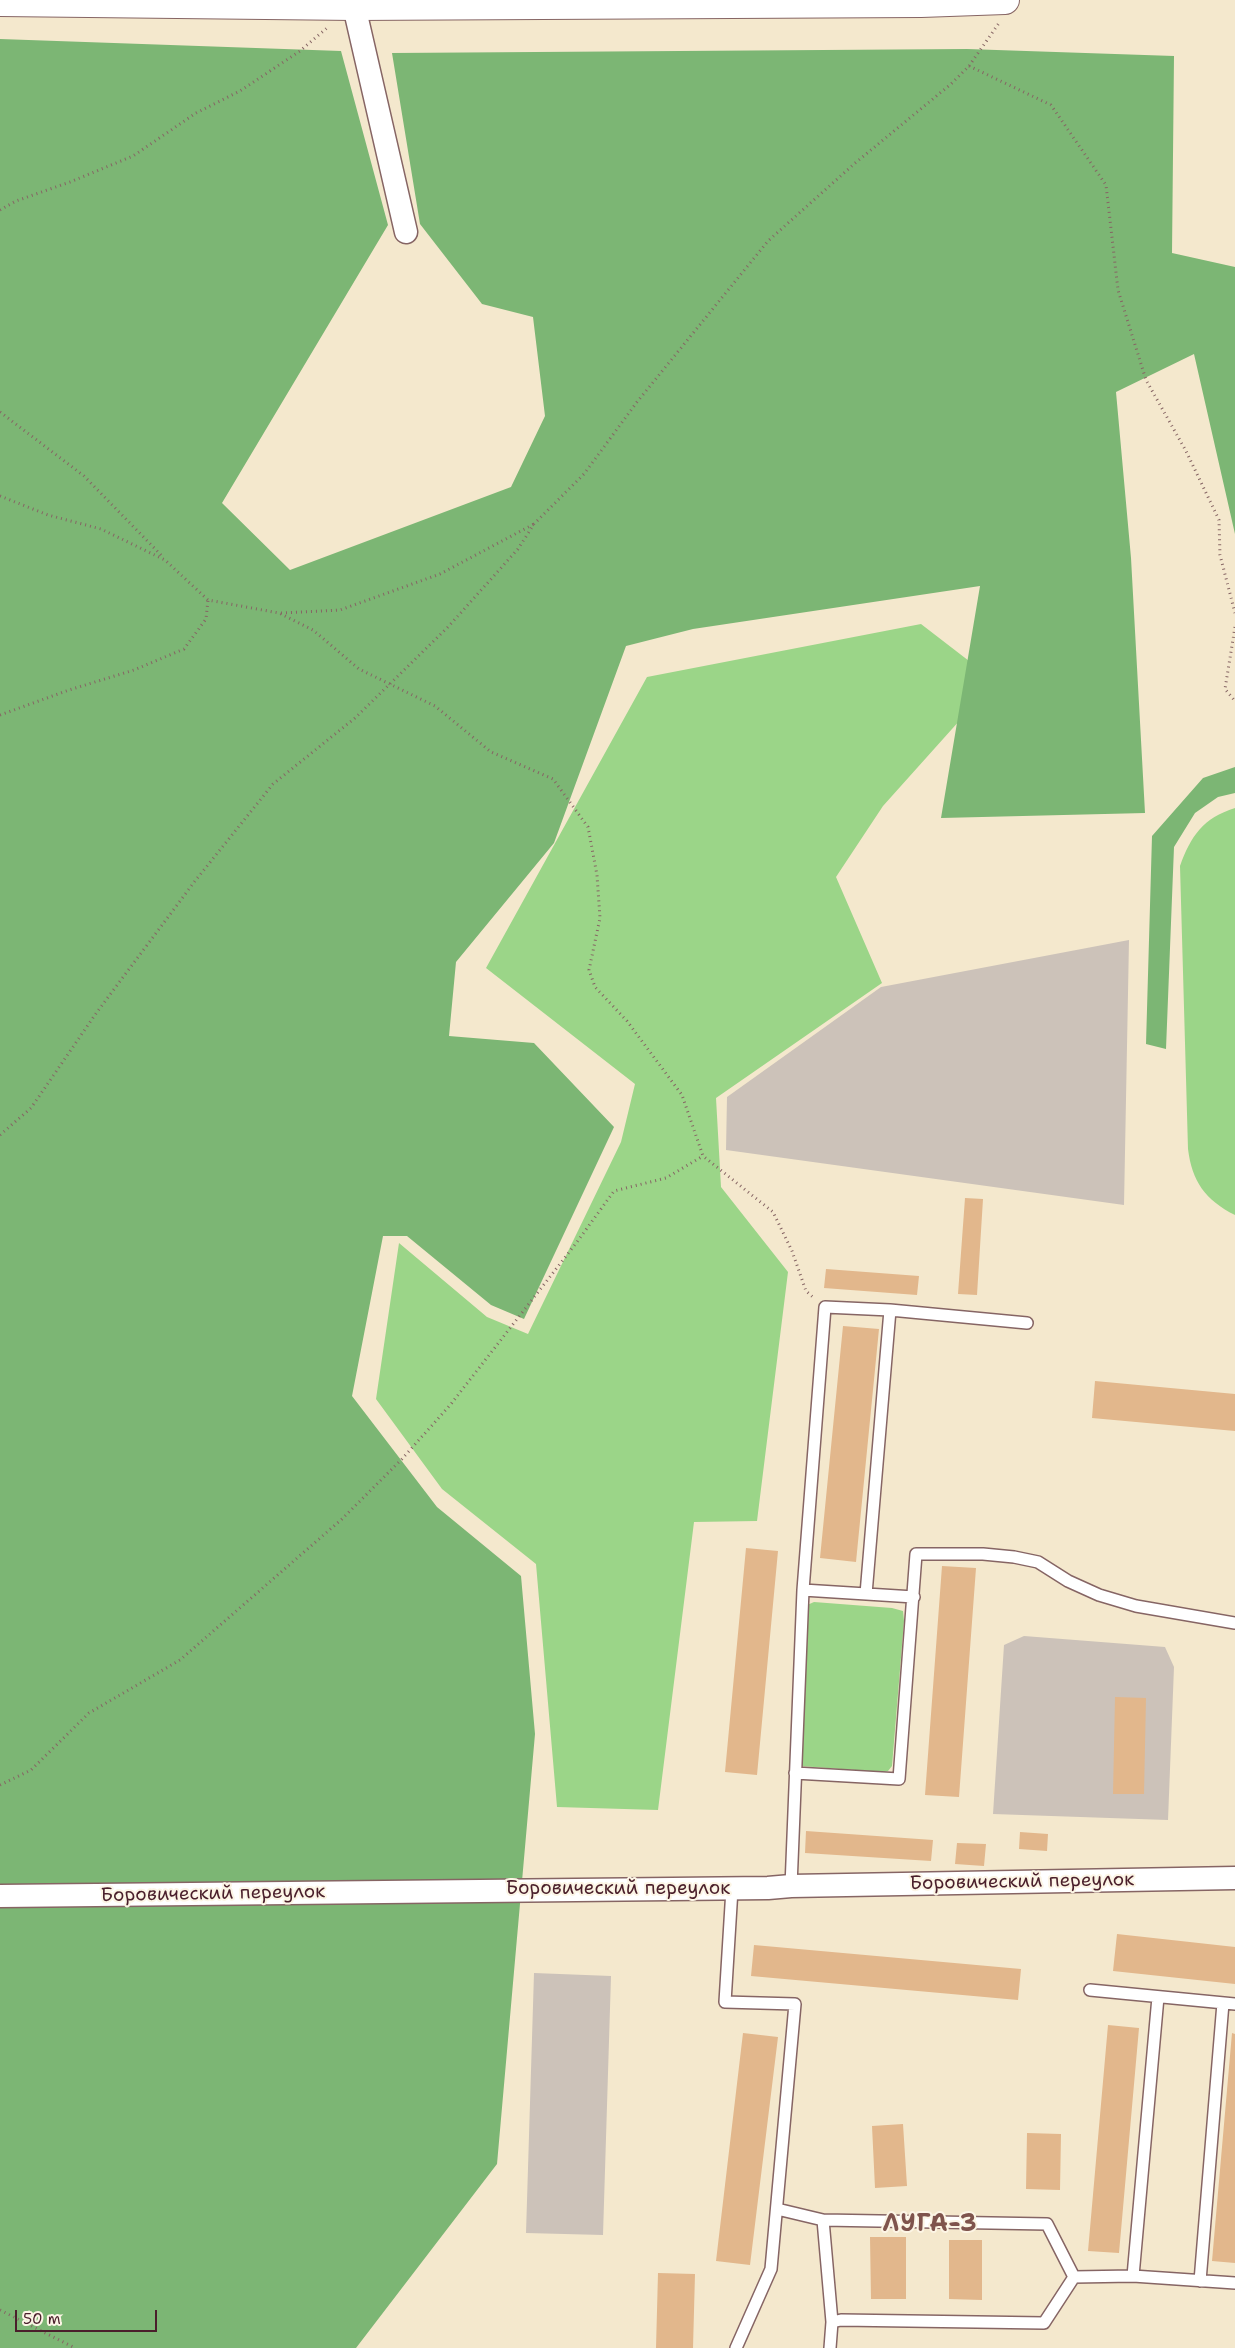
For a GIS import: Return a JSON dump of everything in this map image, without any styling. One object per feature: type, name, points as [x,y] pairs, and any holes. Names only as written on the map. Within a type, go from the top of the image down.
[{"type":"street","points":[[0,2],[354,6],[912,3],[1002,11]]},
{"type":"street","points":[[354,6],[406,232]]},
{"type":"street","name":"Боровический переулок","points":[[0,1896],[732,1889],[791,1886],[1235,1878]]},
{"type":"lane","points":[[791,1886],[803,1590],[825,1307],[890,1310],[1027,1323]]},
{"type":"lane","points":[[866,1594],[890,1310]]},
{"type":"lane","points":[[795,1773],[899,1779],[916,1554],[983,1554],[1038,1562],[1068,1580],[1099,1595],[1136,1606],[1235,1623]]},
{"type":"lane","points":[[803,1590],[914,1597]]},
{"type":"lane","points":[[732,1889],[725,2002],[795,2004],[772,2268],[736,2348]]},
{"type":"lane","points":[[1090,1990],[1235,2004]]},
{"type":"lane","points":[[1133,2276],[1158,1996]]},
{"type":"lane","points":[[1200,2280],[1223,2002]]},
{"type":"lane","points":[[777,2208],[823,2220],[1046,2224],[1074,2277]]},
{"type":"lane","points":[[823,2220],[832,2322],[830,2348]]},
{"type":"lane","points":[[1074,2277],[1133,2276],[1235,2283]]},
{"type":"lane","points":[[832,2322],[842,2320],[1044,2323],[1074,2277]]},
{"type":"path","points":[[0,210],[16,201],[70,182],[133,156],[196,113],[240,91],[300,50],[354,6]]},
{"type":"path","points":[[0,1135],[31,1108],[114,989],[195,881],[273,784],[355,718],[448,627],[518,549],[534,524],[584,474],[637,402],[768,241],[854,164],[951,84],[969,66],[1002,11]]},
{"type":"path","points":[[969,66],[1051,105],[1106,185],[1118,290],[1146,380],[1186,451],[1219,520],[1220,555],[1235,613]]},
{"type":"path","points":[[0,412],[84,476],[165,560],[208,600],[279,613],[340,610],[440,574],[534,524]]},
{"type":"path","points":[[0,496],[48,515],[102,529],[165,560]]},
{"type":"path","points":[[0,715],[69,690],[134,670],[184,649],[206,619],[208,600]]},
{"type":"path","points":[[279,613],[314,630],[359,669],[435,706],[491,752],[553,779],[588,827],[597,875],[600,918],[589,970],[595,987],[627,1020],[682,1095],[703,1156],[773,1212],[792,1251],[806,1291],[825,1307]]},
{"type":"path","points":[[1235,627],[1225,689],[1235,701]]},
{"type":"path","points":[[0,1785],[31,1770],[89,1713],[180,1660],[342,1520],[402,1460],[451,1404],[577,1242],[614,1191],[666,1178],[703,1156]]},
{"type":"path","points":[[0,2310],[75,2348]]},
{"type":"shaded area","points":[[1129,940],[1124,1205],[726,1150],[727,1097],[881,987]]},
{"type":"shaded area","points":[[1024,1636],[1165,1647],[1174,1667],[1168,1820],[993,1814],[1004,1645]]},
{"type":"shaded area","points":[[534,1973],[611,1976],[603,2235],[526,2233]]},
{"type":"green space","points":[[0,39],[341,51],[388,225],[222,503],[290,570],[511,487],[545,416],[533,317],[482,304],[420,224],[392,53],[967,49],[1174,56],[1172,253],[1235,267],[1235,534],[1194,354],[1116,392],[1131,558],[1145,813],[941,818],[980,586],[693,629],[626,646],[554,843],[456,962],[449,1036],[534,1043],[614,1127],[524,1319],[491,1305],[407,1236],[383,1236],[352,1396],[437,1507],[521,1576],[535,1734],[497,2164],[356,2348],[0,2348]]},
{"type":"green space","points":[[921,624],[995,681],[883,806],[836,877],[882,983],[716,1098],[721,1187],[788,1272],[757,1521],[694,1522],[658,1810],[557,1807],[536,1564],[442,1489],[376,1399],[399,1243],[487,1317],[528,1334],[621,1142],[635,1084],[486,968],[647,677]]},
{"type":"green space","points":[[1235,767],[1235,793],[1218,797],[1195,813],[1174,847],[1166,1049],[1146,1044],[1152,836],[1203,778]]},
{"type":"green space","points":[[1235,808],[1235,1215],[1216,1203],[1202,1188],[1193,1171],[1188,1149],[1180,866],[1189,846],[1200,829],[1214,817]]},
{"type":"green space","points":[[814,1602],[892,1608],[903,1611],[904,1621],[892,1766],[888,1771],[800,1766],[805,1606]]},
{"type":"building","points":[[965,1198],[983,1199],[977,1295],[958,1294]]},
{"type":"building","points":[[826,1269],[919,1276],[917,1295],[824,1288]]},
{"type":"building","points":[[843,1326],[879,1329],[856,1562],[820,1558]]},
{"type":"building","points":[[1095,1381],[1235,1394],[1235,1431],[1092,1418]]},
{"type":"building","points":[[746,1548],[778,1551],[757,1775],[725,1772]]},
{"type":"building","points":[[942,1566],[976,1568],[959,1797],[925,1795]]},
{"type":"building","points":[[1115,1697],[1146,1698],[1144,1794],[1113,1794]]},
{"type":"building","points":[[806,1831],[933,1840],[931,1861],[805,1853]]},
{"type":"building","points":[[1020,1832],[1048,1834],[1047,1851],[1019,1849]]},
{"type":"building","points":[[957,1843],[986,1844],[984,1866],[955,1864]]},
{"type":"building","points":[[1117,1934],[1235,1947],[1235,1984],[1113,1971]]},
{"type":"building","points":[[754,1945],[1021,1969],[1018,2000],[751,1976]]},
{"type":"building","points":[[1108,2025],[1139,2028],[1119,2253],[1088,2251]]},
{"type":"building","points":[[743,2033],[778,2037],[750,2265],[716,2261]]},
{"type":"building","points":[[1232,2033],[1235,2034],[1235,2263],[1212,2261]]},
{"type":"building","points":[[903,2124],[907,2186],[875,2188],[872,2126]]},
{"type":"building","points":[[1027,2133],[1061,2134],[1060,2190],[1026,2189]]},
{"type":"building","points":[[870,2237],[906,2237],[906,2299],[871,2299]]},
{"type":"building","points":[[949,2240],[982,2240],[982,2300],[949,2299]]},
{"type":"building","points":[[658,2273],[695,2274],[693,2348],[656,2348]]},
{"type":"district","name":"ЛУГА-3","points":[[930,2225]]}]
